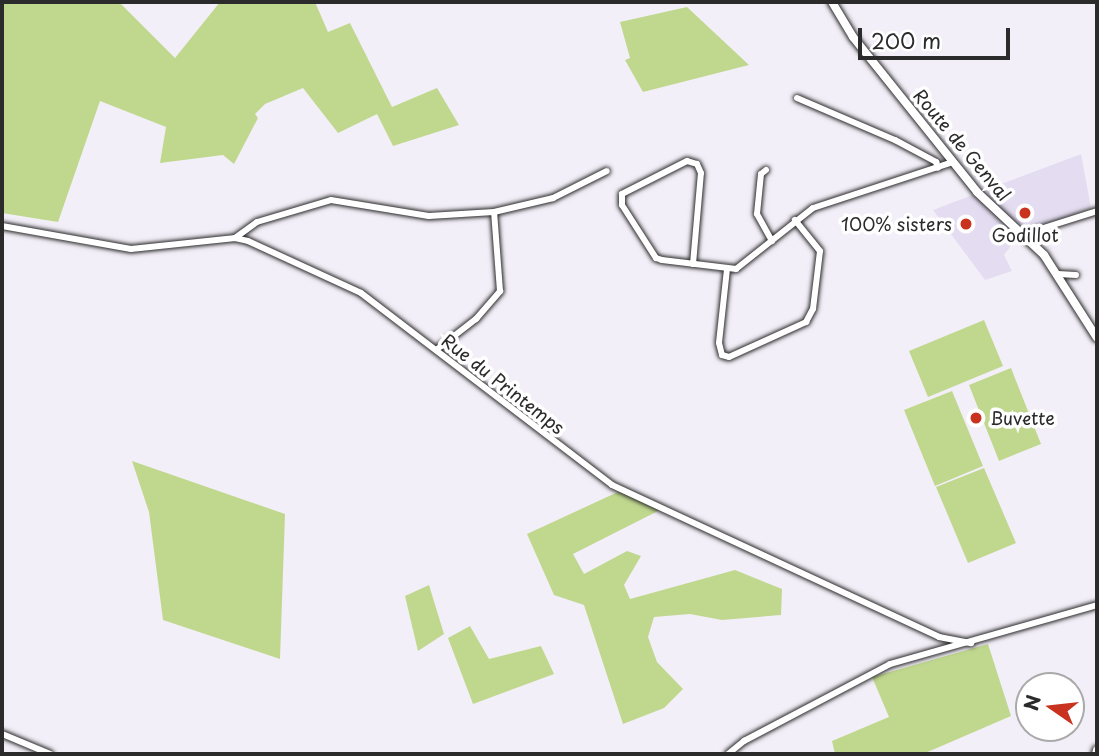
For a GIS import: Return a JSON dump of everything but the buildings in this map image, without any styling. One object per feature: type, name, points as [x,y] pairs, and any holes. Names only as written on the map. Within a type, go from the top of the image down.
[{"type":"main road","name":"Route de Genval","points":[[832,2],[853,37],[984,200],[1028,237],[1058,274],[1097,338]]},
{"type":"street","points":[[796,98],[895,140],[936,162],[938,169]]},
{"type":"street","points":[[693,264],[701,173],[697,164],[687,161],[621,198],[650,253],[663,260],[727,269],[740,268],[813,208],[953,162]]},
{"type":"street","points":[[766,170],[761,174],[757,214],[772,241]]},
{"type":"street","points":[[235,238],[257,222],[331,200],[429,216],[494,212],[553,198],[607,171]]},
{"type":"street","points":[[1028,237],[1034,231],[1097,211]]},
{"type":"street","points":[[436,350],[476,319],[500,291],[494,212]]},
{"type":"street","points":[[727,269],[719,343],[722,355],[729,357],[806,322],[813,309],[820,251],[796,220]]},
{"type":"street","name":"Rue du Printemps","points":[[2,226],[131,249],[235,238],[361,293],[612,485],[939,637],[971,643]]},
{"type":"street","points":[[1058,274],[1076,275]]},
{"type":"street","points":[[728,754],[754,735],[890,664],[1097,605]]},
{"type":"street","points":[[2,734],[50,754]]},
{"type":"shaded area","points":[[1081,154],[1091,208],[1019,235],[1004,255],[1012,271],[985,280],[933,210]]},
{"type":"green space","points":[[2,2],[119,2],[175,58],[220,2],[315,2],[328,32],[350,23],[392,107],[437,88],[459,125],[393,146],[377,114],[338,133],[303,88],[265,104],[255,114],[258,118],[234,164],[223,155],[160,163],[166,127],[100,101],[58,222],[2,213]]},
{"type":"green space","points":[[687,7],[749,65],[643,92],[625,60],[630,58],[620,22]]},
{"type":"green space","points":[[984,320],[1003,366],[928,397],[909,351]]},
{"type":"green space","points":[[1011,368],[1041,444],[999,461],[969,385]]},
{"type":"green space","points":[[952,391],[983,466],[935,486],[904,410]]},
{"type":"green space","points":[[132,461],[285,514],[280,659],[163,620],[149,512]]},
{"type":"green space","points":[[984,468],[1016,543],[968,563],[936,487]]},
{"type":"green space","points":[[620,491],[660,510],[573,554],[584,574],[627,551],[641,556],[624,585],[630,599],[735,570],[782,589],[781,615],[722,620],[690,614],[654,617],[648,637],[657,662],[683,689],[664,708],[623,724],[584,605],[554,595],[527,534]]},
{"type":"green space","points":[[429,585],[444,634],[418,651],[405,596]]},
{"type":"green space","points":[[470,626],[489,659],[541,646],[554,674],[473,704],[448,638]]},
{"type":"green space","points":[[988,644],[1011,716],[923,754],[835,754],[832,741],[889,717],[872,677]]},
{"type":"place","name":"Godillot","points":[[1025,213]]},
{"type":"place","name":"100% sisters","points":[[966,224]]},
{"type":"place","name":"Buvette","points":[[976,418]]}]
